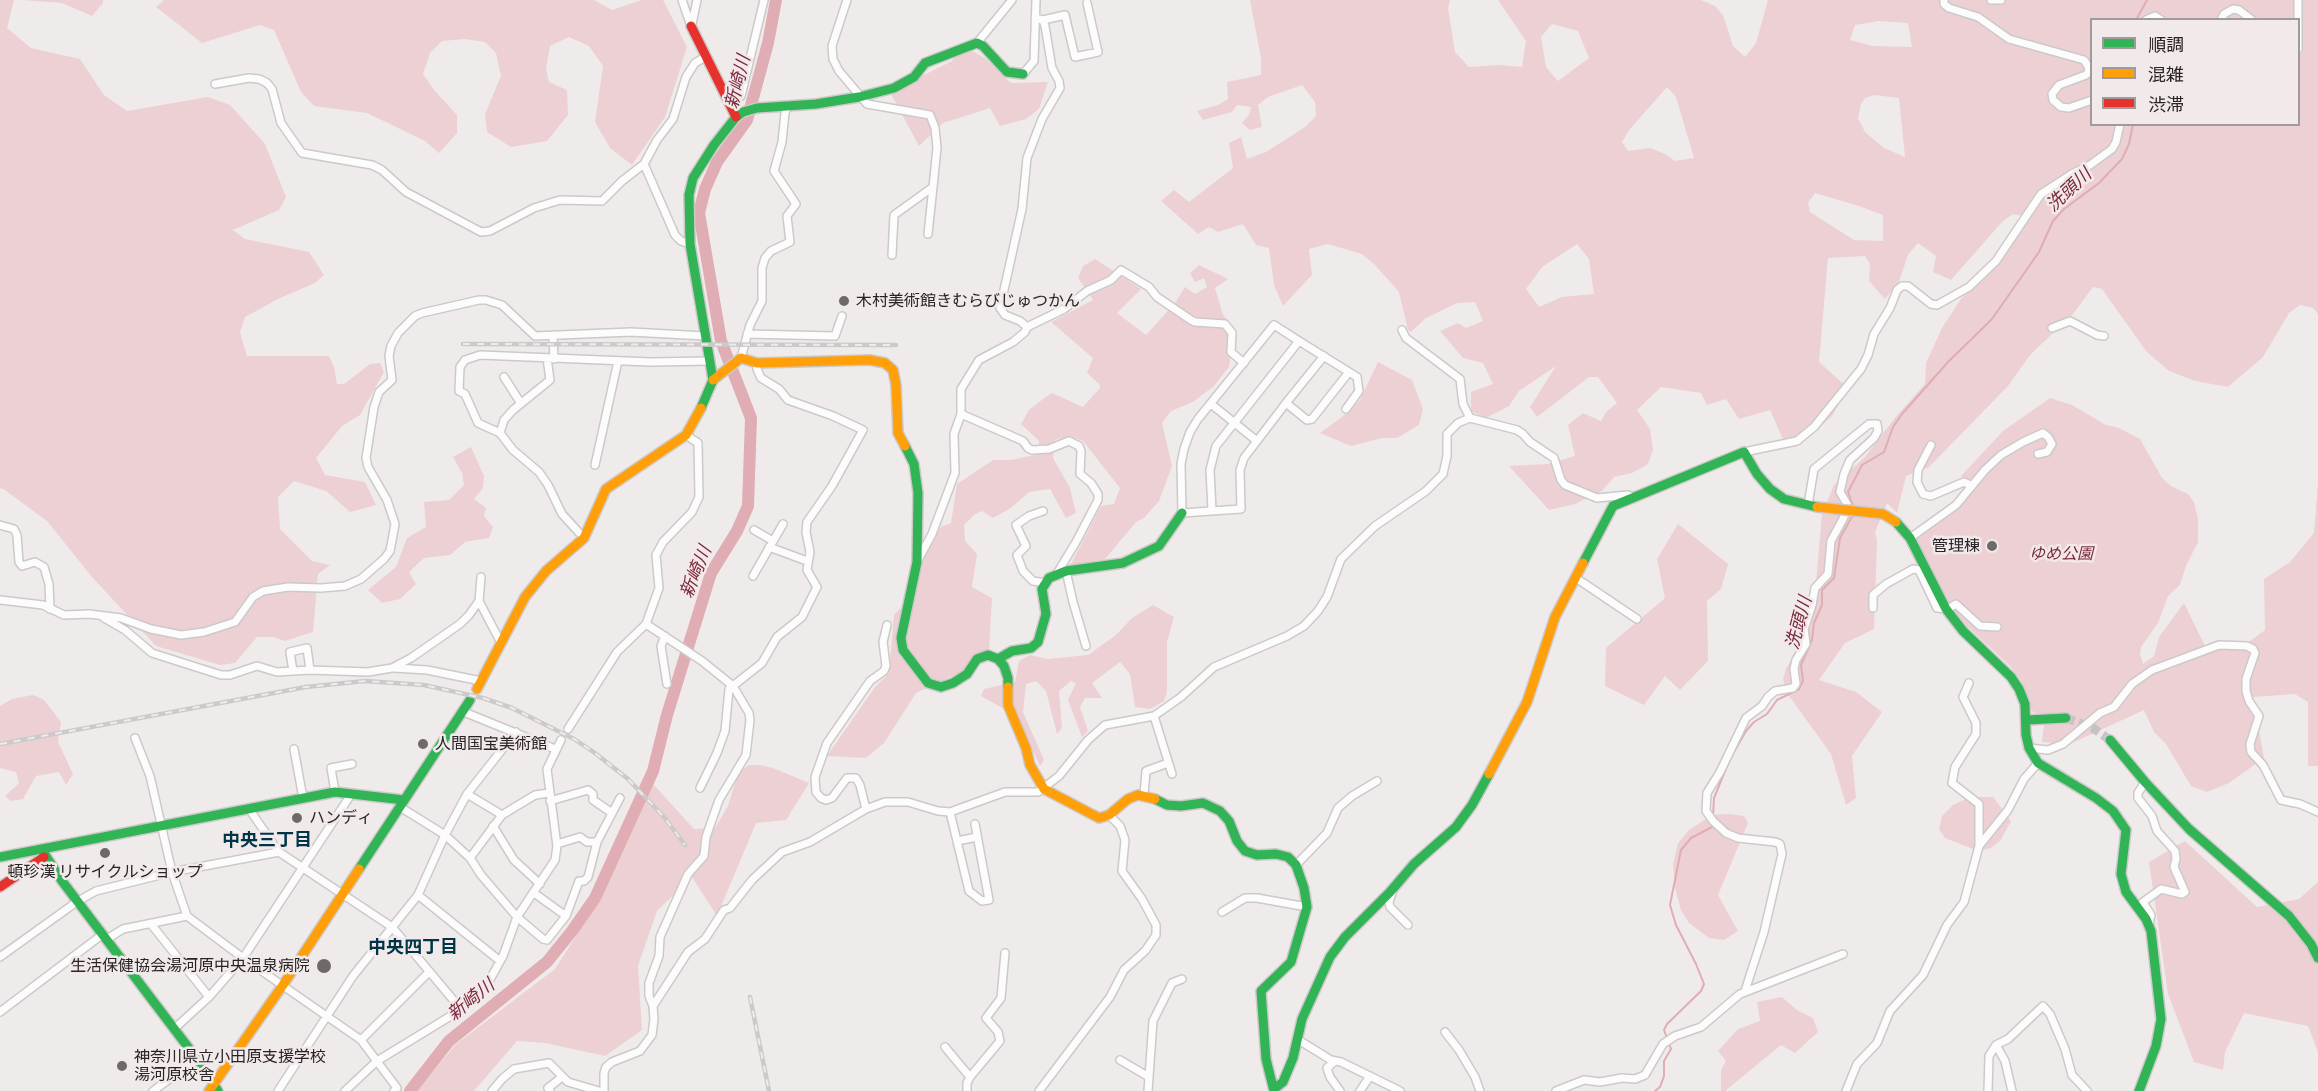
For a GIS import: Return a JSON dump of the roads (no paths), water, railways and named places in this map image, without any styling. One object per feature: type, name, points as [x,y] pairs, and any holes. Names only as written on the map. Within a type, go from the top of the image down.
[{"type":"street","points":[[682,0],[705,57],[731,104],[740,114]]},
{"type":"street","points":[[691,26],[697,0]]},
{"type":"street","points":[[731,104],[741,96],[764,0]]},
{"type":"street","points":[[847,0],[832,46],[833,58],[839,71],[867,104],[930,115],[935,128],[937,148],[928,234]]},
{"type":"street","points":[[713,380],[690,244],[689,195],[693,178],[714,145],[740,114],[757,108],[860,97],[906,82],[925,63],[977,43],[1012,0]]},
{"type":"street","points":[[1026,327],[1020,321],[1005,315],[1000,308],[1022,209],[1027,159],[1042,119],[1060,88],[1052,68],[1036,0]]},
{"type":"street","points":[[1944,0],[1944,4],[1949,8],[1978,17],[2009,39],[2084,60],[2089,71],[2086,75],[2058,85],[2052,94],[2053,100],[2061,107],[2069,108],[2090,100]]},
{"type":"street","points":[[1991,0],[1997,2],[2001,0]]},
{"type":"street","points":[[2298,0],[2298,18]]},
{"type":"street","points":[[1039,19],[1065,15],[1075,57],[1098,52],[1087,3]]},
{"type":"street","points":[[2222,18],[2224,14],[2233,9],[2239,10],[2249,18]]},
{"type":"street","points":[[977,43],[988,50],[1007,72],[1023,74],[1034,61],[1039,19]]},
{"type":"street","points":[[215,84],[249,78],[260,79],[272,89],[281,123],[302,153],[372,165],[382,170],[406,192],[481,232],[490,231],[534,208],[560,200],[602,201],[644,164],[657,140],[673,119],[686,77],[695,63],[705,57]]},
{"type":"street","points":[[99,616],[124,630],[152,653],[221,675],[230,675],[257,666],[277,672],[310,670],[368,672],[392,668],[427,670],[479,685],[525,597],[546,571],[584,538],[606,489],[687,435],[713,380],[739,359],[762,301],[762,268],[765,258],[771,251],[790,242],[787,216],[796,204],[774,171],[782,142],[788,105]]},
{"type":"street","points":[[739,359],[757,363],[870,360],[885,363],[893,370],[896,384],[897,433],[914,464],[917,483],[917,562],[901,638],[903,650],[928,683],[941,687],[967,674],[978,659],[988,655],[998,659],[1004,666],[1008,678],[1008,705],[1026,748],[1030,765],[1044,789],[1099,818],[1109,815],[1128,799],[1144,795],[1167,805],[1203,803],[1220,811],[1229,822],[1237,841],[1245,851],[1257,855],[1276,854],[1288,857],[1296,865],[1304,888],[1306,907],[1291,962],[1261,991],[1266,1059],[1274,1090],[1283,1082],[1293,1058],[1314,989],[1330,957],[1414,864],[1456,827],[1472,805],[1527,702],[1555,617],[1613,506],[1744,452],[1797,441],[1814,427],[1861,369],[1874,334],[1890,308],[1897,290],[1902,286],[1908,286],[1931,304],[1937,305],[1969,287],[1996,261],[2041,194],[2097,161],[2112,149],[2120,126]]},
{"type":"street","points":[[644,164],[675,235],[681,241],[690,244]]},
{"type":"street","points":[[892,255],[894,214],[933,187]]},
{"type":"street","points":[[917,562],[932,534],[955,473],[954,434],[961,414],[961,389],[979,360],[1012,342],[1025,332],[1026,327],[1064,309],[1087,291],[1111,280],[1121,270],[1149,287],[1157,297],[1191,320],[1225,324],[1232,333],[1231,352],[1244,363]]},
{"type":"street","points":[[0,600],[43,605],[64,615],[121,618],[170,634],[181,635],[204,632],[235,622],[253,597],[263,591],[288,587],[345,586],[361,579],[390,551],[395,524],[387,500],[368,467],[366,458],[376,397],[392,380],[388,356],[398,333],[415,316],[422,313],[479,300],[502,305],[515,315],[530,334],[631,332],[705,336]]},
{"type":"street","points":[[747,334],[835,336],[842,316]]},
{"type":"street","points":[[2052,328],[2070,321],[2097,335],[2104,336]]},
{"type":"street","points":[[998,659],[1012,651],[1031,648],[1038,642],[1046,614],[1041,596],[1045,583],[1056,575],[1066,571],[1123,563],[1159,546],[1182,513],[1181,464],[1190,432],[1274,325],[1357,377],[1359,392],[1346,409]]},
{"type":"street","points":[[1402,330],[1406,338],[1460,379],[1463,404],[1470,418]]},
{"type":"street","points":[[500,433],[504,420],[520,402],[550,380],[553,335]]},
{"type":"street","points":[[1212,510],[1212,458],[1216,446],[1299,340]]},
{"type":"street","points":[[584,538],[562,514],[539,472],[513,450],[500,433],[478,423],[465,394],[459,391],[460,367],[465,360],[480,355],[618,362],[710,361]]},
{"type":"street","points":[[1182,513],[1241,509],[1241,462],[1324,356]]},
{"type":"street","points":[[596,465],[618,362]]},
{"type":"street","points":[[700,788],[717,753],[724,731],[729,688],[762,663],[777,638],[802,617],[817,587],[809,576],[807,561],[810,552],[806,532],[807,522],[832,486],[863,430],[833,416],[788,400],[779,389],[761,378],[757,363]]},
{"type":"street","points":[[1286,403],[1307,420],[1312,419],[1349,372]]},
{"type":"street","points":[[504,377],[520,402]]},
{"type":"street","points":[[1210,404],[1257,441]]},
{"type":"street","points":[[961,414],[1023,441],[1032,450],[1049,449],[1069,441],[1079,446],[1081,451],[1080,474],[1091,483],[1098,494],[1098,501],[1077,542],[1056,575]]},
{"type":"street","points":[[653,1006],[688,952],[705,939],[724,910],[730,908],[772,859],[782,852],[810,842],[866,809],[885,802],[908,802],[938,812],[950,812],[1005,792],[1035,793],[1044,789],[1059,776],[1088,740],[1105,725],[1154,716],[1181,697],[1214,667],[1287,636],[1312,620],[1327,597],[1341,560],[1387,516],[1436,482],[1445,468],[1449,431],[1458,423],[1470,418],[1504,426],[1523,434],[1530,442],[1554,458],[1561,480],[1572,488],[1597,498],[1628,495],[1634,498]]},
{"type":"street","points":[[1745,991],[1764,932],[1782,854],[1780,844],[1775,842],[1738,838],[1726,833],[1706,811],[1707,794],[1746,718],[1762,706],[1775,691],[1793,688],[1796,684],[1794,669],[1796,660],[1806,644],[1804,629],[1815,588],[1828,574],[1830,541],[1844,517],[1847,504],[1840,492],[1844,474],[1850,460],[1874,438],[1878,431],[1877,424],[1869,424],[1814,469],[1813,506]]},
{"type":"street","points":[[1910,538],[1956,505],[1985,470],[2001,455],[2043,433],[2052,444],[2046,452],[2038,454]]},
{"type":"street","points":[[568,729],[617,652],[646,624],[659,588],[656,555],[663,542],[692,512],[699,497],[698,443],[687,435]]},
{"type":"street","points":[[1931,445],[1918,470],[1918,486],[1923,494],[1932,496],[1964,482],[1972,486]]},
{"type":"street","points":[[1744,452],[1757,474],[1770,489],[1784,499],[1813,506],[1883,514],[1896,522],[1910,538],[1946,610],[2011,677],[2025,704],[2026,735],[2029,748],[2038,762],[2096,798],[2121,820],[2126,830],[2121,874],[2126,892],[2149,925],[2154,942],[2161,1019],[2156,1046],[2139,1091]]},
{"type":"street","points":[[1043,511],[1029,516],[1016,525],[1026,546],[1017,555],[1023,571],[1033,581],[1045,583]]},
{"type":"street","points":[[753,576],[783,524]]},
{"type":"street","points":[[0,525],[14,529],[17,535],[19,562],[22,566],[35,562],[44,567],[49,584],[50,609]]},
{"type":"street","points":[[754,530],[771,544],[807,561]]},
{"type":"street","points":[[1874,608],[1873,595],[1886,584],[1913,569],[1919,570],[1937,608],[1946,610],[1956,604],[1980,626],[1997,627]]},
{"type":"street","points":[[1066,571],[1086,646]]},
{"type":"street","points":[[392,668],[454,629],[470,615],[479,601],[481,577]]},
{"type":"street","points":[[1576,578],[1637,619]]},
{"type":"street","points":[[479,601],[501,644]]},
{"type":"street","points":[[492,1091],[502,1078],[514,1069],[549,1063],[568,1082],[602,1091],[606,1067],[612,1062],[640,1051],[649,1042],[654,1028],[649,984],[659,956],[660,937],[688,874],[704,856],[706,837],[719,800],[746,755],[749,713],[733,686],[697,658],[646,624]]},
{"type":"street","points":[[866,809],[856,778],[847,778],[832,798],[826,800],[816,792],[815,777],[826,743],[870,681],[884,671],[886,666],[883,642],[887,625]]},
{"type":"street","points":[[665,636],[661,646],[667,684]]},
{"type":"street","points":[[2029,748],[2048,750],[2063,744],[2100,713],[2114,707],[2132,684],[2151,670],[2218,645],[2247,646],[2255,653],[2246,679],[2246,691],[2249,701],[2259,716],[2250,744],[2251,752],[2263,765],[2281,800],[2300,804],[2318,812]]},
{"type":"street","points":[[293,671],[290,652],[306,648],[310,670]]},
{"type":"street","points":[[1846,1091],[1857,1064],[1877,1044],[1890,1011],[1923,975],[1947,925],[1964,902],[1979,846],[1979,804],[1952,783],[1955,767],[1976,734],[1976,723],[1963,697],[1969,683]]},
{"type":"street","points":[[43,854],[197,1059],[214,1089],[470,700]]},
{"type":"street","points":[[464,712],[555,749]]},
{"type":"street","points":[[1154,716],[1172,774]]},
{"type":"street","points":[[2027,720],[2066,718]]},
{"type":"street","points":[[278,1091],[353,976],[418,895],[445,835],[467,794],[516,732]]},
{"type":"street","points":[[135,738],[150,776],[172,872],[187,916],[361,1040],[397,1088],[394,1091]]},
{"type":"street","points":[[345,1091],[376,1061],[449,1017],[488,983],[500,962],[526,900],[534,893],[555,860],[557,844],[547,769],[561,740]]},
{"type":"street","points":[[2110,740],[2189,829],[2289,916],[2311,944],[2318,958]]},
{"type":"street","points":[[294,750],[303,798]]},
{"type":"street","points":[[1979,846],[2008,810],[2024,779],[2038,762]]},
{"type":"street","points":[[1144,795],[1146,771],[1168,763]]},
{"type":"street","points":[[335,792],[331,768],[352,764]]},
{"type":"street","points":[[1296,865],[1327,832],[1338,808],[1352,796],[1377,781]]},
{"type":"street","points":[[2145,782],[2138,792],[2138,798],[2152,816],[2157,831],[2175,851],[2174,867],[2185,892],[2182,894],[2161,889],[2143,902],[2151,915],[2149,925]]},
{"type":"street","points":[[471,858],[502,815],[535,795],[550,797],[588,790],[593,794],[593,800],[612,813]]},
{"type":"street","points":[[0,857],[43,854],[162,825],[335,792],[352,793],[402,804],[445,835],[471,858],[481,875],[517,917],[547,940],[566,916],[579,881],[584,882],[588,877],[597,842],[620,798]]},
{"type":"street","points":[[174,1029],[209,997],[243,958],[352,793]]},
{"type":"street","points":[[467,794],[502,815]]},
{"type":"street","points":[[249,809],[279,852],[392,927],[460,1008]]},
{"type":"street","points":[[950,812],[969,891],[982,901],[989,900],[975,824]]},
{"type":"street","points":[[1039,1091],[1110,997],[1124,970],[1145,951],[1156,935],[1156,925],[1142,899],[1122,871],[1125,840],[1120,826],[1109,815]]},
{"type":"street","points":[[494,826],[514,860],[540,884]]},
{"type":"street","points":[[557,844],[580,837],[587,842],[597,842]]},
{"type":"street","points":[[957,841],[977,837]]},
{"type":"street","points":[[0,957],[78,901],[96,891],[172,872],[279,852]]},
{"type":"street","points":[[0,887],[43,854]]},
{"type":"street","points":[[1390,892],[1392,893],[1390,907],[1408,925]]},
{"type":"street","points":[[534,893],[566,916]]},
{"type":"street","points":[[418,895],[500,962]]},
{"type":"street","points":[[1222,912],[1245,898],[1306,907]]},
{"type":"street","points":[[0,1012],[105,936],[123,929],[187,916]]},
{"type":"street","points":[[151,924],[209,997]]},
{"type":"street","points":[[967,1091],[970,1077],[1000,1041],[998,1032],[986,1018],[1001,998],[1005,953]]},
{"type":"street","points":[[1556,1091],[1575,1089],[1584,1080],[1600,1082],[1622,1078],[1635,1079],[1645,1075],[1663,1044],[1675,1036],[1701,1027],[1745,991],[1843,954]]},
{"type":"street","points":[[361,1040],[429,972]]},
{"type":"street","points":[[1148,1091],[1153,1021],[1172,983],[1182,979]]},
{"type":"street","points":[[1988,1091],[1989,1056],[1996,1045],[2008,1039],[2043,1006],[2050,1014],[2065,1049],[2072,1075],[2087,1091]]},
{"type":"street","points":[[1445,1032],[1459,1050],[1475,1077],[1480,1091]]},
{"type":"street","points":[[1297,1039],[1335,1061],[1395,1090]]},
{"type":"street","points":[[1996,1045],[2005,1061],[2012,1091]]},
{"type":"street","points":[[945,1047],[970,1077]]},
{"type":"street","points":[[153,1091],[197,1059]]},
{"type":"street","points":[[1120,1060],[1149,1077]]},
{"type":"street","points":[[1335,1061],[1329,1064],[1328,1068],[1330,1077],[1340,1091]]},
{"type":"street","points":[[1360,1091],[1370,1076]]},
{"type":"street","points":[[550,1091],[548,1088],[562,1077]]},
{"type":"waterway","name":"新崎川","points":[[410,1091],[449,1041],[547,962],[595,898],[653,771],[667,715],[711,573],[737,531],[748,506],[751,418],[721,341],[699,213],[705,189],[717,162],[747,120],[768,43],[776,0]]},
{"type":"waterway","name":"洗頭川","points":[[2137,18],[2147,0]]},
{"type":"waterway","name":"洗頭川","points":[[1854,509],[1848,492],[1862,465],[1884,452],[1893,427],[1902,414],[1948,362],[1992,319],[2039,252],[2053,221],[2064,209],[2099,183],[2122,159],[2129,144],[2133,126]]},
{"type":"waterway","name":"洗頭川","points":[[1713,817],[1714,798],[1730,759],[1746,731],[1754,722],[1767,714],[1777,700],[1799,689],[1803,681],[1801,665],[1812,640],[1814,623],[1822,605],[1822,590],[1834,578],[1840,538],[1853,515]]},
{"type":"waterway","name":"洗頭川","points":[[1655,1091],[1660,1087],[1664,1076],[1664,1061],[1671,1049],[1664,1030],[1667,1024],[1701,991],[1704,984],[1676,925],[1670,905],[1681,850],[1691,838],[1712,827],[1713,823]]},
{"type":"tunnel","points":[[2066,718],[2093,728],[2110,740]]},
{"type":"railway","points":[[463,344],[896,345]]},
{"type":"railway","points":[[0,744],[306,687],[365,681],[424,685],[483,698],[512,708],[574,739],[628,779],[664,817],[685,845]]},
{"type":"railway","points":[[750,997],[769,1091]]},
{"type":"place","name":"木村美術館きむらびじゅつかん","points":[[844,301]]},
{"type":"place","name":"管理棟","points":[[1992,546]]},
{"type":"place","name":"人間国宝美術館","points":[[423,744]]},
{"type":"place","name":"ハンディ","points":[[297,818]]},
{"type":"place","name":"頓珍漢 リサイクルショップ","points":[[105,853]]},
{"type":"place","name":"生活保健協会湯河原中央温泉病院","points":[[324,966]]},
{"type":"place","name":"神奈川県立小田原支援学校 湯河原校舎","points":[[122,1066]]},
{"type":"district","name":"中央三丁目","points":[[267,840]]},
{"type":"district","name":"中央四丁目","points":[[413,947]]},
{"type":"park label","name":"ゆめ公園","points":[[2061,554]]}]
